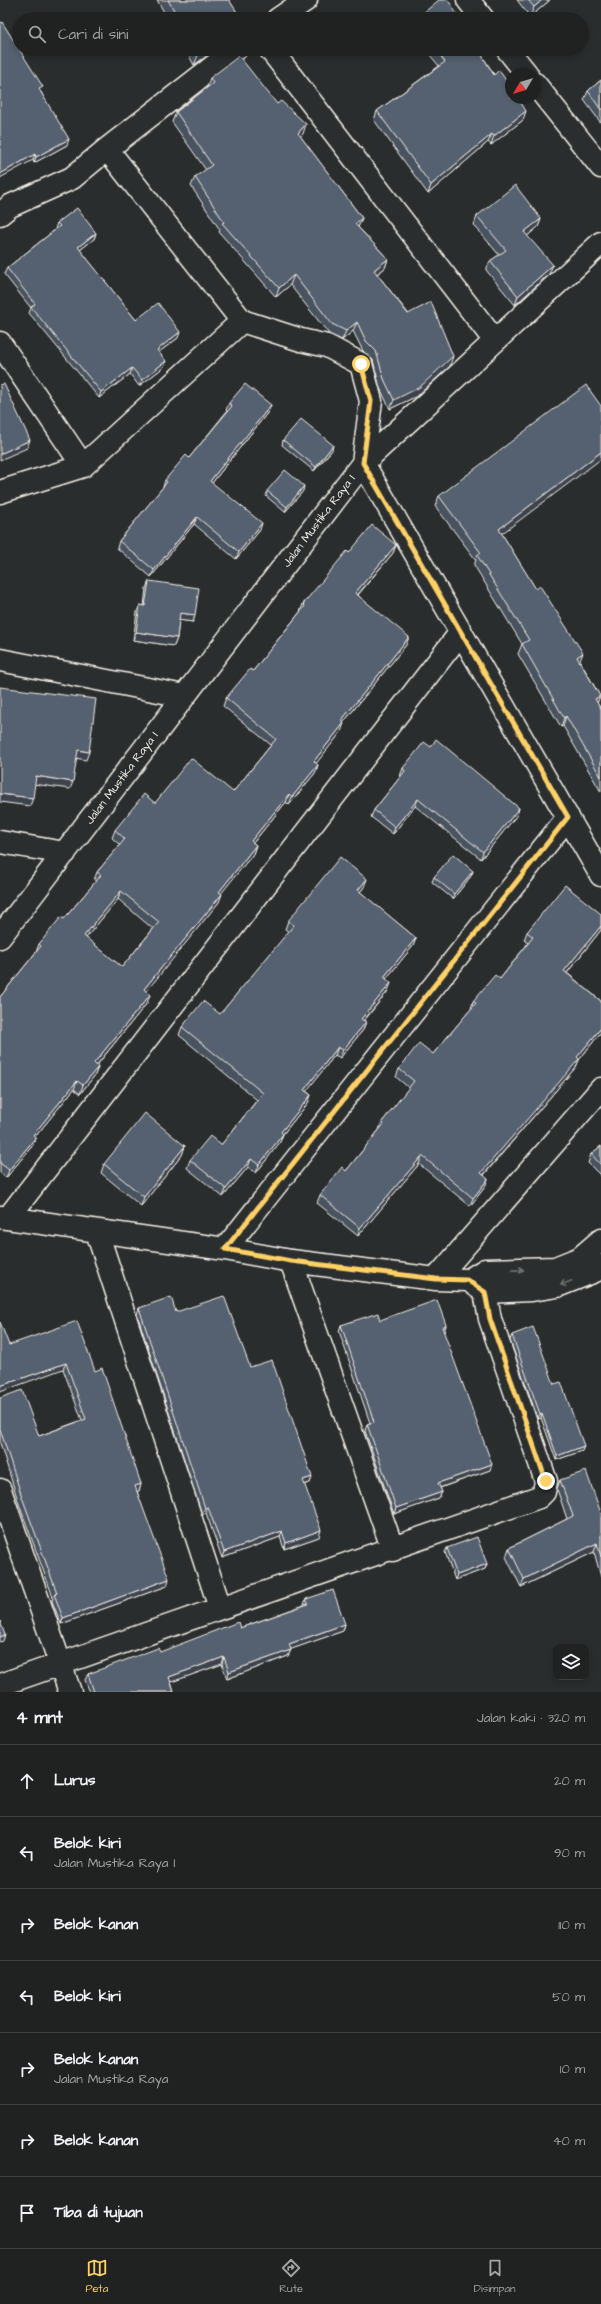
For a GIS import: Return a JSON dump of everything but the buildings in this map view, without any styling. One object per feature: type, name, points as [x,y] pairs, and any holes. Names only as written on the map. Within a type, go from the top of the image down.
[{"type":"street","points":[[288,12],[306,0]]},
{"type":"street","points":[[468,0],[477,12]]},
{"type":"street","points":[[0,214],[10,206],[72,178],[227,56]]},
{"type":"street","points":[[275,56],[495,341]]},
{"type":"street","points":[[513,56],[522,68]]},
{"type":"street","points":[[541,92],[601,167]]},
{"type":"street","points":[[107,149],[242,321],[301,340],[327,346],[361,364],[371,401],[363,463]]},
{"type":"street","points":[[363,463],[601,243]]},
{"type":"street","points":[[0,492],[83,466],[242,321]]},
{"type":"street","points":[[0,343],[83,466]]},
{"type":"street","name":"Jalan Mustika Raya I","points":[[0,938],[363,463],[601,875]]},
{"type":"street","points":[[461,632],[4,1217],[97,1232],[225,1249],[291,1261],[436,1279],[479,1281],[532,1290],[556,1286],[595,1271],[601,1266]]},
{"type":"street","points":[[0,660],[184,696]]},
{"type":"street","points":[[225,1249],[568,817]]},
{"type":"street","points":[[0,842],[65,852]]},
{"type":"street","points":[[436,1279],[601,1089]]},
{"type":"street","points":[[97,1232],[220,1608]]},
{"type":"street","points":[[479,1281],[555,1268],[580,1258],[601,1240]]},
{"type":"street","points":[[291,1261],[393,1550]]},
{"type":"street","points":[[0,1685],[220,1608],[393,1550],[539,1497],[544,1492],[546,1481],[490,1319],[479,1281]]},
{"type":"street","points":[[0,1490],[70,1692]]},
{"type":"route","points":[[361,364],[371,401],[363,463],[568,817],[225,1249],[291,1261],[436,1279],[467,1280],[485,1292],[490,1319],[546,1481]]}]
